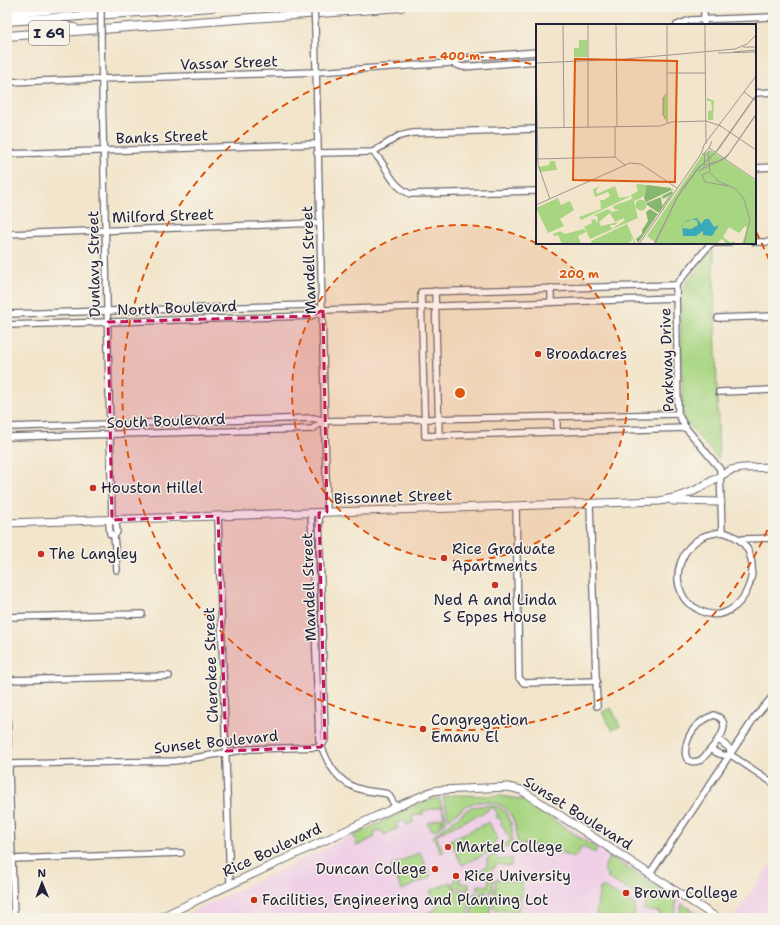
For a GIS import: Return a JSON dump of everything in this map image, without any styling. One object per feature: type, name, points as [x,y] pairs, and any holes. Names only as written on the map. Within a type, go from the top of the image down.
[{"type":"highway","points":[[7,14],[75,7]]},
{"type":"highway","points":[[7,21],[212,7]]},
{"type":"highway","name":"I 69","points":[[7,36],[401,7]]},
{"type":"highway","points":[[7,25],[52,24],[82,30]]},
{"type":"main road","name":"Bissonnet Street","points":[[7,523],[660,501],[686,494],[731,470],[742,468],[773,467]]},
{"type":"main road","points":[[660,501],[721,502]]},
{"type":"main road","name":"Sunset Boulevard","points":[[396,807],[433,791],[508,787],[521,790],[717,918]]},
{"type":"main road","name":"Rice Boulevard","points":[[159,918],[396,807]]},
{"type":"street","name":"Dunlavy Street","points":[[101,7],[112,520],[116,523],[117,532],[114,536],[117,570]]},
{"type":"street","name":"Mandell Street","points":[[314,7],[327,512]]},
{"type":"street","points":[[704,7],[704,22]]},
{"type":"street","points":[[680,24],[690,20],[704,22],[773,17]]},
{"type":"street","name":"Vassar Street","points":[[7,82],[316,72],[451,63],[462,58],[536,52]]},
{"type":"street","name":"Vassar Street","points":[[451,63],[463,67],[536,61]]},
{"type":"street","points":[[756,93],[773,92]]},
{"type":"street","points":[[317,153],[373,152],[399,136],[413,133],[536,129]]},
{"type":"street","name":"Banks Street","points":[[7,154],[317,144]]},
{"type":"street","points":[[373,152],[380,159],[392,179],[400,188],[410,194],[536,191]]},
{"type":"street","points":[[756,168],[773,167]]},
{"type":"street","name":"Milford Street","points":[[7,234],[320,223]]},
{"type":"street","points":[[756,242],[773,242]]},
{"type":"street","name":"Parkway Drive","points":[[710,244],[676,285],[678,414],[686,428],[720,469],[720,476]]},
{"type":"street","points":[[676,285],[421,292],[425,436],[686,428]]},
{"type":"street","points":[[551,288],[551,302]]},
{"type":"street","points":[[435,291],[439,435]]},
{"type":"street","name":"North Boulevard","points":[[7,325],[311,316],[323,310],[676,298]]},
{"type":"street","name":"North Boulevard","points":[[7,314],[311,305],[323,310]]},
{"type":"street","points":[[718,318],[773,316]]},
{"type":"street","points":[[719,392],[773,390]]},
{"type":"street","name":"South Boulevard","points":[[7,427],[314,418],[324,421],[424,420],[678,414]]},
{"type":"street","points":[[556,417],[557,432]]},
{"type":"street","name":"South Boulevard","points":[[7,437],[312,429],[324,421]]},
{"type":"street","points":[[720,476],[722,532]]},
{"type":"street","points":[[590,504],[598,706]]},
{"type":"street","points":[[516,506],[519,678],[524,683],[597,681]]},
{"type":"street","name":"Mandell Street","points":[[311,513],[319,740],[321,747]]},
{"type":"street","name":"Mandell Street","points":[[319,513],[325,740],[321,747]]},
{"type":"street","name":"Cherokee Street","points":[[218,516],[230,884]]},
{"type":"street","points":[[756,583],[742,602],[730,611],[723,614],[709,614],[693,607],[683,598],[677,579],[679,566],[685,555],[691,546],[703,536],[722,532],[735,534],[743,539],[757,557]]},
{"type":"street","points":[[743,539],[773,538]]},
{"type":"street","points":[[7,617],[142,614]]},
{"type":"street","name":"Mandell Street","points":[[316,662],[323,662]]},
{"type":"street","points":[[7,680],[169,676]]},
{"type":"street","points":[[650,874],[755,717],[773,696]]},
{"type":"street","points":[[7,713],[7,765],[12,858],[10,885],[14,918]]},
{"type":"street","points":[[714,715],[719,717],[724,723],[724,727],[711,749],[701,760],[697,762],[691,761],[687,758],[684,752],[692,731],[702,721],[714,715]]},
{"type":"street","points":[[718,739],[729,748],[731,755],[773,783]]},
{"type":"street","points":[[321,747],[327,760],[340,779],[348,785],[363,790],[388,794],[396,807]]},
{"type":"street","name":"Sunset Boulevard","points":[[7,765],[175,761],[249,748],[321,747]]},
{"type":"street","points":[[711,749],[719,754],[726,756],[731,755]]},
{"type":"street","points":[[12,858],[181,853]]},
{"type":"highlighted area","points":[[323,310],[327,512],[319,513],[325,740],[321,747],[226,751],[218,516],[112,520],[108,322],[311,316]]},
{"type":"shaded area","name":"Rice University","points":[[453,794],[524,797],[708,918],[179,918],[429,800]]},
{"type":"shaded area","points":[[770,865],[773,867],[773,918],[733,918]]},
{"type":"green space","points":[[713,250],[719,458],[716,457],[684,419],[683,413],[680,294],[682,288]]},
{"type":"green space","points":[[611,708],[620,726],[612,730],[602,712]]},
{"type":"green space","points":[[453,795],[502,796],[524,800],[597,849],[595,853],[581,847],[577,856],[575,855],[573,858],[556,850],[557,846],[548,847],[517,843],[516,828],[511,815],[502,806],[496,803],[472,803],[464,807],[449,819],[443,797]]},
{"type":"green space","points":[[439,798],[447,820],[444,824],[442,818],[444,817],[442,807],[422,811],[423,814],[412,816],[413,822],[407,825],[404,820],[396,824],[398,828],[384,835],[381,830],[374,833],[375,837],[357,846],[354,835],[429,800]]},
{"type":"green space","points":[[489,805],[501,809],[507,815],[512,828],[512,848],[502,846],[500,843],[501,842],[503,845],[509,842],[510,839],[503,826],[500,824],[502,823],[500,818],[498,819],[496,816],[498,815],[493,807],[437,834],[437,838],[444,852],[441,853],[433,836],[471,807]]},
{"type":"green space","points":[[441,818],[442,826],[434,831],[433,829],[432,830],[427,823]]},
{"type":"green space","points":[[489,822],[497,838],[492,847],[492,851],[462,865],[450,840]]},
{"type":"green space","points":[[420,852],[431,877],[402,890],[391,866]]},
{"type":"green space","points":[[494,855],[500,860],[512,858],[511,866],[496,864],[495,868],[492,868],[491,874],[477,873],[487,866],[487,859]]},
{"type":"green space","points":[[610,856],[675,900],[675,918],[659,918],[660,912],[643,910],[647,900],[607,878],[609,875],[605,872],[604,868]]},
{"type":"green space","points":[[460,877],[460,883],[469,884],[469,890],[455,887],[453,883],[456,881],[455,879]]},
{"type":"green space","points":[[489,878],[494,879],[492,892],[477,890],[478,885],[488,886]]},
{"type":"green space","points":[[496,879],[523,883],[518,912],[493,909]]},
{"type":"green space","points":[[450,882],[454,888],[471,893],[468,918],[427,918],[425,914],[438,908],[430,891]]},
{"type":"green space","points":[[603,887],[635,905],[634,918],[615,918],[596,915],[600,888]]},
{"type":"green space","points":[[474,893],[492,895],[489,918],[471,918]]},
{"type":"green space","points":[[682,904],[702,918],[681,918],[680,913]]},
{"type":"place","name":"Broadacres","points":[[538,354]]},
{"type":"place","name":"Houston Hillel","points":[[93,488]]},
{"type":"place","name":"The Langley","points":[[41,554]]},
{"type":"place","name":"Rice Graduate Apartments","points":[[444,558]]},
{"type":"place","name":"Ned A and Linda S Eppes House","points":[[495,585]]},
{"type":"place","name":"Congregation Emanu El","points":[[423,729]]},
{"type":"place","name":"Martel College","points":[[448,847]]},
{"type":"place","name":"Duncan College","points":[[435,869]]},
{"type":"place","name":"Rice University","points":[[456,876]]},
{"type":"place","name":"Brown College","points":[[626,893]]},
{"type":"place","name":"Facilities, Engineering and Planning Lot","points":[[254,900]]}]
